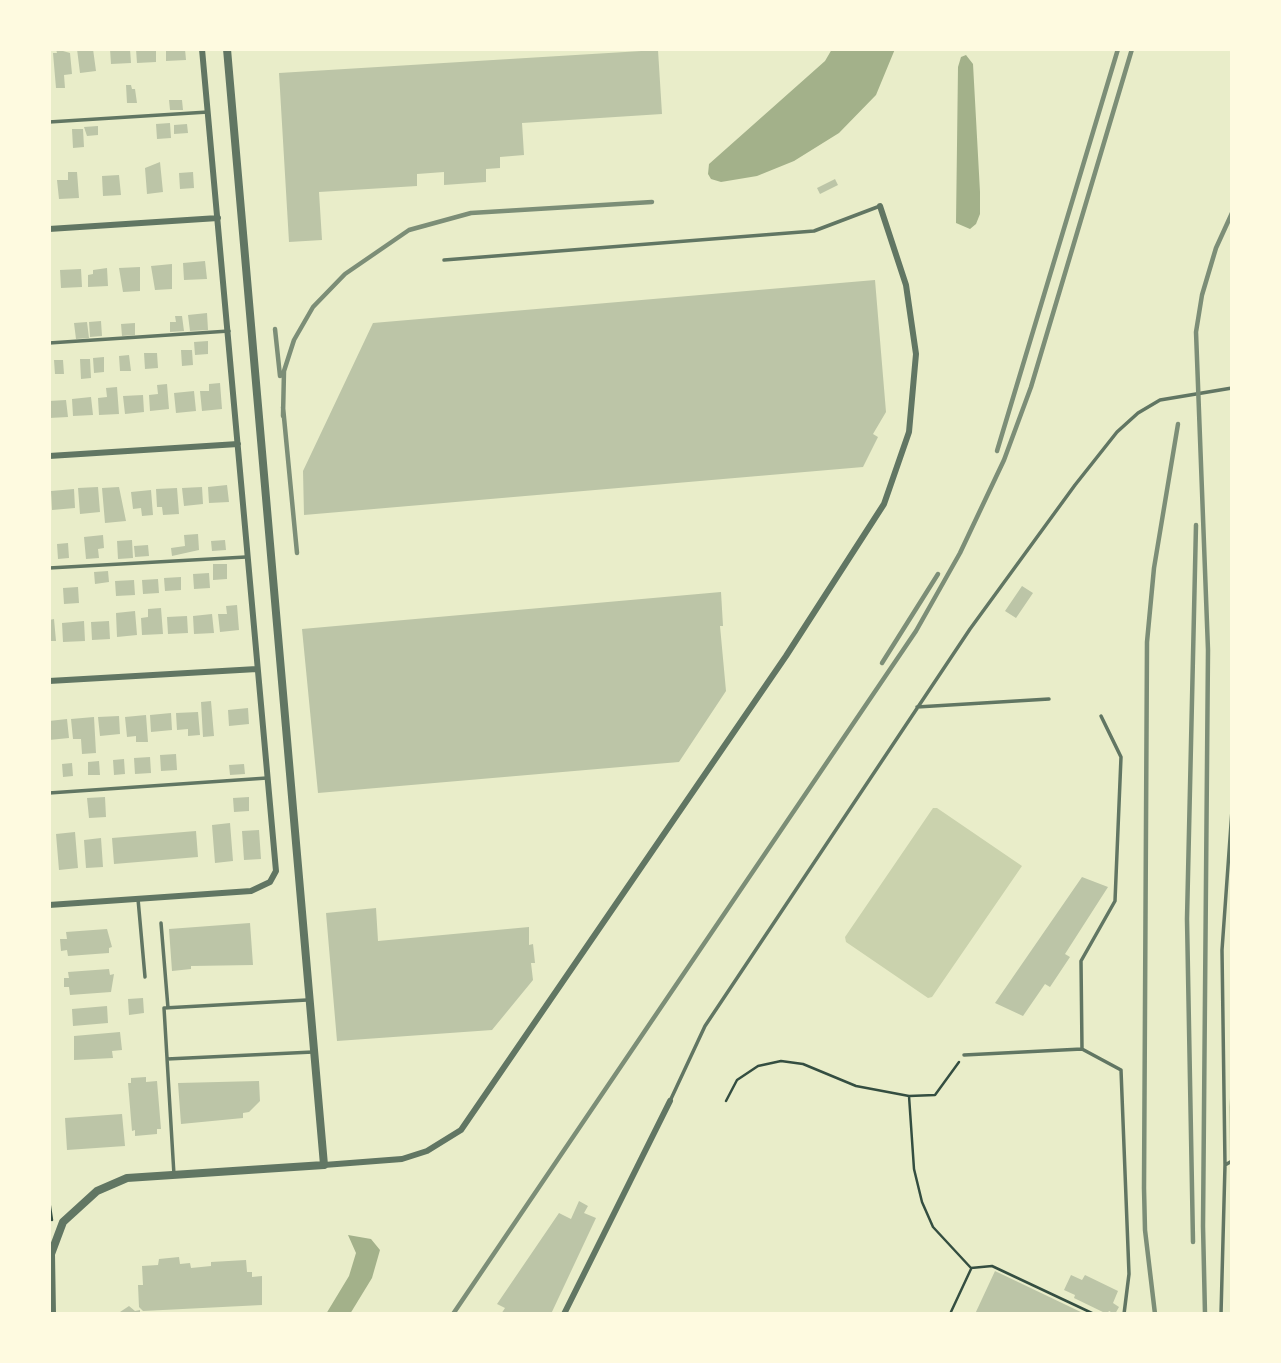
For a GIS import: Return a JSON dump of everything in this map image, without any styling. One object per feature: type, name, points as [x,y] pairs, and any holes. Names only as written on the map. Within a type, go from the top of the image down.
[{"type":"street","points":[[49,905],[251,891],[271,882],[276,871],[202,49]]},
{"type":"street","points":[[227,49],[279,623],[324,1165]]},
{"type":"street","points":[[52,1314],[51,1254],[63,1222],[76,1207],[97,1191],[127,1178],[402,1159],[427,1151],[461,1130],[786,656],[884,504],[909,432],[916,354],[906,285],[880,206]]},
{"type":"street","points":[[49,229],[218,218]]},
{"type":"street","points":[[49,456],[238,443]]},
{"type":"street","points":[[49,681],[257,669]]},
{"type":"street","points":[[564,1314],[670,1101]]},
{"type":"lane","points":[[49,122],[208,112]]},
{"type":"lane","points":[[444,260],[814,231],[880,206]]},
{"type":"lane","points":[[49,343],[229,331]]},
{"type":"lane","points":[[670,1101],[705,1026],[917,707],[978,618],[1117,432],[1138,413],[1160,400],[1232,388]]},
{"type":"lane","points":[[49,569],[248,557]]},
{"type":"lane","points":[[917,707],[1049,699]]},
{"type":"lane","points":[[1082,1049],[1081,961],[1115,901],[1121,757],[1101,716]]},
{"type":"lane","points":[[49,793],[268,778]]},
{"type":"lane","points":[[1221,1314],[1225,1165],[1222,950],[1232,810]]},
{"type":"lane","points":[[138,899],[145,977]]},
{"type":"lane","points":[[161,923],[168,1008]]},
{"type":"lane","points":[[173,1175],[164,1008],[309,1000]]},
{"type":"lane","points":[[964,1055],[1082,1049],[1121,1070],[1129,1274],[1124,1314]]},
{"type":"lane","points":[[167,1059],[315,1052]]},
{"type":"lane","points":[[1225,1165],[1232,1161]]},
{"type":"path","points":[[726,1101],[737,1080],[758,1066],[781,1061],[803,1064],[856,1086],[909,1096],[935,1095],[964,1055]]},
{"type":"path","points":[[909,1096],[914,1169],[922,1202],[933,1227],[971,1268]]},
{"type":"path","points":[[49,1200],[52,1223]]},
{"type":"path","points":[[971,1268],[992,1266],[1094,1314]]},
{"type":"path","points":[[950,1314],[971,1268]]},
{"type":"shaded area","points":[[832,49],[895,49],[876,95],[839,133],[794,161],[757,176],[721,182],[711,179],[708,174],[709,164],[825,61]]},
{"type":"shaded area","points":[[966,55],[973,64],[980,192],[980,214],[976,224],[970,229],[956,223],[958,67],[961,57]]},
{"type":"shaded area","points":[[933,808],[937,808],[1022,866],[932,997],[928,998],[846,942],[845,937]]},
{"type":"shaded area","points":[[1232,1080],[1232,1275],[1229,1107]]},
{"type":"shaded area","points":[[348,1235],[371,1239],[380,1250],[372,1278],[350,1314],[326,1314],[349,1276],[356,1253]]},
{"type":"building","points":[[56,49],[70,53],[72,74],[64,75],[65,88],[56,88],[53,53],[57,53]]},
{"type":"building","points":[[77,49],[93,49],[96,71],[80,73]]},
{"type":"building","points":[[110,49],[130,49],[131,63],[111,64]]},
{"type":"building","points":[[136,49],[156,49],[156,62],[137,63]]},
{"type":"building","points":[[166,49],[185,49],[186,60],[166,61]]},
{"type":"building","points":[[658,50],[662,114],[522,123],[524,155],[500,157],[500,168],[486,169],[486,182],[444,185],[444,172],[417,174],[417,186],[319,192],[322,240],[289,242],[279,73]]},
{"type":"building","points":[[126,85],[135,89],[137,103],[127,103]]},
{"type":"building","points":[[169,100],[182,100],[183,110],[170,110]]},
{"type":"building","points":[[170,123],[171,138],[157,139],[156,124]]},
{"type":"building","points":[[187,124],[188,133],[174,134],[174,125]]},
{"type":"building","points":[[98,126],[98,135],[87,136],[84,127]]},
{"type":"building","points":[[72,129],[83,129],[84,147],[73,148]]},
{"type":"building","points":[[160,162],[163,192],[147,194],[145,168]]},
{"type":"building","points":[[68,172],[77,172],[79,198],[59,199],[57,180],[68,180]]},
{"type":"building","points":[[193,172],[194,188],[180,189],[179,173]]},
{"type":"building","points":[[119,175],[121,195],[103,196],[102,176]]},
{"type":"building","points":[[835,179],[838,185],[820,194],[817,188]]},
{"type":"building","points":[[205,261],[207,279],[184,280],[183,263]]},
{"type":"building","points":[[172,264],[172,289],[155,290],[151,266]]},
{"type":"building","points":[[140,267],[140,291],[123,292],[119,268]]},
{"type":"building","points":[[107,268],[108,286],[88,287],[88,275],[93,274],[93,270]]},
{"type":"building","points":[[81,269],[82,287],[61,288],[60,270]]},
{"type":"building","points":[[875,280],[886,412],[873,434],[878,437],[863,467],[304,515],[303,471],[373,323]]},
{"type":"building","points":[[207,313],[208,330],[190,331],[188,315]]},
{"type":"building","points":[[175,316],[182,316],[184,331],[170,332],[170,322],[176,322]]},
{"type":"building","points":[[101,321],[102,336],[90,337],[89,322]]},
{"type":"building","points":[[87,322],[89,338],[76,339],[74,323]]},
{"type":"building","points":[[135,323],[135,335],[122,336],[121,324]]},
{"type":"building","points":[[208,341],[208,354],[195,355],[194,342]]},
{"type":"building","points":[[181,350],[192,350],[193,365],[182,366]]},
{"type":"building","points":[[144,353],[157,353],[158,368],[145,369]]},
{"type":"building","points":[[129,355],[131,371],[120,371],[119,356]]},
{"type":"building","points":[[104,357],[104,372],[94,373],[93,358]]},
{"type":"building","points":[[80,359],[90,359],[91,378],[81,379]]},
{"type":"building","points":[[54,360],[63,360],[64,374],[55,374]]},
{"type":"building","points":[[220,383],[222,409],[202,411],[200,391],[209,391],[209,384]]},
{"type":"building","points":[[167,384],[169,409],[150,411],[149,395],[158,394],[157,385]]},
{"type":"building","points":[[117,387],[119,414],[99,415],[98,398],[107,397],[106,388]]},
{"type":"building","points":[[194,391],[196,411],[176,413],[174,393]]},
{"type":"building","points":[[143,395],[144,412],[125,414],[123,396]]},
{"type":"building","points":[[91,397],[93,415],[73,416],[72,399]]},
{"type":"building","points":[[66,400],[68,417],[49,418],[49,401]]},
{"type":"building","points":[[227,485],[229,502],[209,503],[208,487]]},
{"type":"building","points":[[98,487],[100,512],[80,514],[78,488]]},
{"type":"building","points":[[119,487],[126,521],[105,523],[102,488]]},
{"type":"building","points":[[202,487],[203,504],[184,506],[182,488]]},
{"type":"building","points":[[177,488],[179,514],[163,515],[162,507],[157,507],[156,489]]},
{"type":"building","points":[[74,489],[75,508],[52,510],[51,491]]},
{"type":"building","points":[[151,490],[153,515],[142,516],[141,508],[133,509],[131,492]]},
{"type":"building","points":[[198,534],[199,550],[172,556],[171,548],[185,546],[184,535]]},
{"type":"building","points":[[103,535],[104,548],[98,549],[99,558],[86,559],[84,537]]},
{"type":"building","points":[[132,540],[133,558],[118,559],[117,541]]},
{"type":"building","points":[[225,540],[226,550],[212,551],[211,541]]},
{"type":"building","points":[[68,543],[69,558],[58,559],[57,544]]},
{"type":"building","points":[[148,545],[149,556],[135,557],[134,546]]},
{"type":"building","points":[[213,564],[227,564],[227,579],[213,580]]},
{"type":"building","points":[[108,571],[109,582],[95,584],[94,572]]},
{"type":"building","points":[[209,573],[210,588],[194,589],[193,574]]},
{"type":"building","points":[[181,577],[181,590],[165,591],[164,578]]},
{"type":"building","points":[[158,579],[159,593],[143,594],[142,580]]},
{"type":"building","points":[[134,580],[135,595],[116,596],[115,581]]},
{"type":"building","points":[[1022,586],[1033,593],[1016,618],[1005,611]]},
{"type":"building","points":[[78,587],[79,603],[64,604],[63,588]]},
{"type":"building","points":[[721,592],[723,626],[720,626],[726,691],[679,762],[318,793],[302,629]]},
{"type":"building","points":[[237,605],[239,630],[220,632],[218,614],[227,614],[226,606]]},
{"type":"building","points":[[161,608],[163,634],[142,635],[141,618],[148,617],[148,609]]},
{"type":"building","points":[[135,611],[137,635],[117,637],[116,613]]},
{"type":"building","points":[[212,614],[214,633],[194,634],[193,616]]},
{"type":"building","points":[[187,616],[188,633],[168,634],[167,617]]},
{"type":"building","points":[[54,619],[56,641],[49,641],[49,620]]},
{"type":"building","points":[[84,621],[85,641],[63,642],[62,623]]},
{"type":"building","points":[[109,621],[110,639],[92,640],[91,622]]},
{"type":"building","points":[[211,701],[214,736],[203,737],[201,702]]},
{"type":"building","points":[[248,708],[249,724],[229,726],[228,710]]},
{"type":"building","points":[[198,712],[200,735],[188,736],[188,729],[177,730],[176,713]]},
{"type":"building","points":[[171,713],[172,730],[151,732],[150,715]]},
{"type":"building","points":[[146,715],[148,742],[136,742],[136,736],[127,737],[125,717]]},
{"type":"building","points":[[119,716],[120,734],[100,736],[98,717]]},
{"type":"building","points":[[94,717],[96,753],[82,754],[81,739],[73,739],[71,719]]},
{"type":"building","points":[[67,719],[69,738],[49,740],[49,721]]},
{"type":"building","points":[[176,754],[177,770],[161,771],[160,755]]},
{"type":"building","points":[[150,757],[151,773],[135,774],[134,758]]},
{"type":"building","points":[[124,759],[125,774],[114,775],[113,760]]},
{"type":"building","points":[[99,761],[100,775],[88,775],[88,762]]},
{"type":"building","points":[[72,763],[73,776],[63,777],[62,764]]},
{"type":"building","points":[[244,764],[245,774],[230,775],[229,765]]},
{"type":"building","points":[[105,797],[106,817],[89,818],[87,798]]},
{"type":"building","points":[[249,797],[249,811],[234,812],[233,798]]},
{"type":"building","points":[[230,823],[233,861],[215,863],[212,825]]},
{"type":"building","points":[[259,830],[261,859],[244,860],[242,831]]},
{"type":"building","points":[[196,831],[198,857],[114,864],[112,838]]},
{"type":"building","points":[[75,832],[78,868],[59,870],[56,834]]},
{"type":"building","points":[[101,838],[103,867],[86,868],[84,840]]},
{"type":"building","points":[[1082,877],[1108,887],[1065,954],[1070,957],[1050,987],[1045,984],[1023,1016],[995,1003]]},
{"type":"building","points":[[376,908],[378,941],[529,927],[529,945],[533,944],[535,963],[531,963],[533,980],[492,1030],[337,1041],[326,913]]},
{"type":"building","points":[[250,923],[253,965],[191,966],[191,969],[172,971],[169,929]]},
{"type":"building","points":[[107,929],[112,947],[109,948],[109,953],[68,956],[67,950],[61,951],[60,939],[67,939],[66,932]]},
{"type":"building","points":[[109,969],[110,975],[114,974],[111,992],[70,995],[69,987],[64,987],[64,978],[69,978],[68,972]]},
{"type":"building","points":[[143,998],[144,1013],[129,1015],[128,999]]},
{"type":"building","points":[[107,1006],[108,1023],[73,1026],[72,1009]]},
{"type":"building","points":[[120,1032],[122,1050],[112,1051],[113,1058],[74,1060],[74,1036]]},
{"type":"building","points":[[146,1077],[146,1082],[157,1081],[161,1129],[157,1129],[157,1134],[135,1136],[135,1130],[132,1131],[128,1083],[131,1083],[131,1078]]},
{"type":"building","points":[[259,1081],[260,1101],[249,1112],[243,1113],[243,1118],[181,1124],[178,1083]]},
{"type":"building","points":[[122,1114],[125,1146],[67,1150],[65,1118]]},
{"type":"building","points":[[579,1201],[588,1206],[584,1213],[596,1218],[551,1314],[501,1314],[505,1308],[497,1304],[559,1213],[571,1219]]},
{"type":"building","points":[[179,1257],[180,1264],[190,1263],[191,1268],[211,1266],[211,1262],[246,1260],[247,1272],[252,1272],[252,1277],[262,1276],[262,1305],[143,1311],[139,1307],[138,1285],[143,1285],[142,1266],[158,1265],[159,1259]]},
{"type":"building","points":[[995,1271],[1085,1314],[975,1314]]},
{"type":"building","points":[[1071,1275],[1082,1280],[1085,1275],[1118,1291],[1113,1303],[1119,1307],[1115,1314],[1109,1311],[1107,1314],[1074,1298],[1075,1295],[1064,1290]]},
{"type":"building","points":[[129,1306],[135,1311],[140,1310],[140,1314],[117,1314]]},
{"type":"railway","points":[[997,451],[1118,49]]},
{"type":"railway","points":[[453,1314],[916,631],[960,553],[1004,460],[1031,387],[1132,49]]},
{"type":"railway","points":[[283,416],[284,371],[294,340],[313,307],[345,274],[409,230],[471,213],[652,202]]},
{"type":"railway","points":[[1205,1314],[1203,1226],[1208,650],[1196,332],[1202,295],[1216,248],[1232,213]]},
{"type":"railway","points":[[275,329],[280,376]]},
{"type":"railway","points":[[283,407],[297,553]]},
{"type":"railway","points":[[1155,1314],[1145,1230],[1144,1188],[1147,642],[1154,568],[1178,424]]},
{"type":"railway","points":[[1193,1242],[1187,919],[1196,525]]},
{"type":"railway","points":[[882,663],[938,574]]}]
